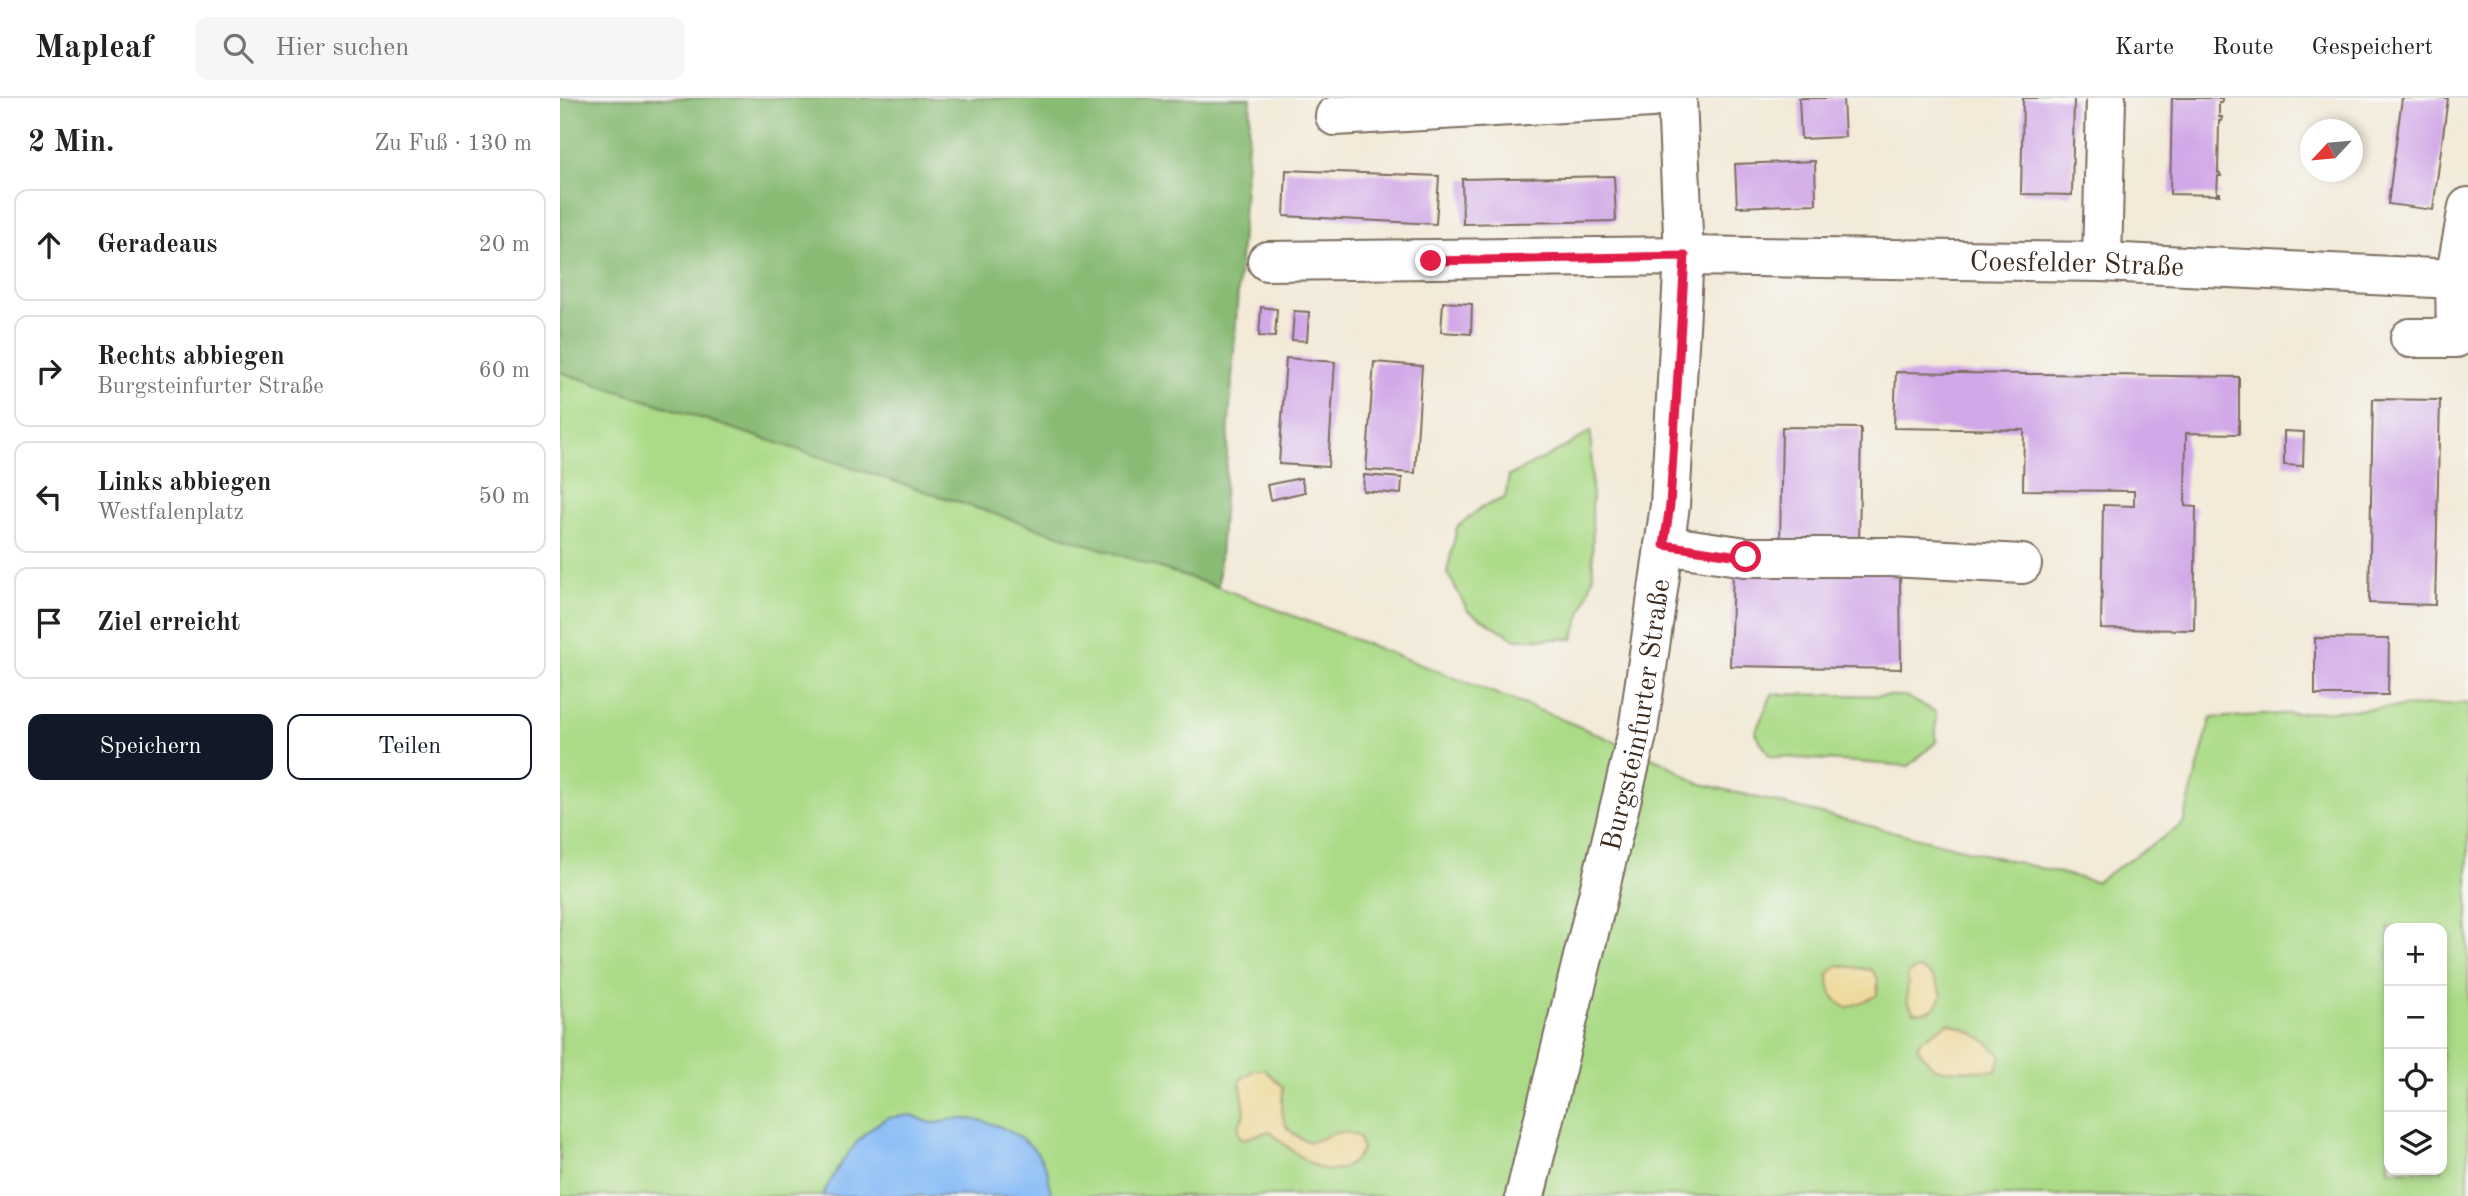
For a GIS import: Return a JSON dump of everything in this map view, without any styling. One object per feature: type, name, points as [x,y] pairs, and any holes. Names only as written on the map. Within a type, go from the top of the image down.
[{"type":"street","points":[[1335,116],[1652,98]]},
{"type":"street","name":"Burgsteinfurter Straße","points":[[1525,1196],[1638,731],[1670,505],[1685,256],[1677,98]]},
{"type":"street","points":[[2102,262],[2106,98]]},
{"type":"street","points":[[2410,338],[2456,338],[2468,207]]},
{"type":"street","name":"Coesfelder Straße","points":[[1267,261],[1685,256],[2102,262],[2461,280]]},
{"type":"street","points":[[1664,545],[1746,557],[1891,557],[2022,564]]},
{"type":"green space","points":[[560,98],[1251,98],[1218,587],[560,372]]},
{"type":"green space","points":[[560,372],[1218,587],[1554,716],[1663,762],[1698,783],[2096,882],[2183,824],[2211,718],[2468,703],[2468,1196],[560,1196]]},
{"type":"green space","points":[[1591,431],[1593,577],[1573,639],[1516,639],[1468,611],[1447,572],[1457,527],[1482,507],[1505,498],[1509,476]]},
{"type":"green space","points":[[1772,694],[1905,696],[1936,712],[1936,742],[1909,766],[1770,756],[1755,733]]},
{"type":"sand","points":[[1838,965],[1872,970],[1878,979],[1877,995],[1847,1008],[1842,1005],[1832,994],[1828,974]]},
{"type":"sand","points":[[1916,969],[1929,974],[1942,994],[1938,1004],[1929,1011],[1914,1012],[1907,1001],[1908,973]]},
{"type":"sand","points":[[1949,1023],[1978,1036],[1996,1050],[2001,1056],[1996,1071],[1943,1070],[1933,1067],[1917,1047],[1922,1039]]},
{"type":"sand","points":[[1255,1070],[1265,1070],[1283,1087],[1282,1114],[1292,1133],[1310,1142],[1339,1132],[1359,1137],[1362,1150],[1351,1163],[1340,1170],[1316,1166],[1303,1159],[1269,1131],[1243,1139],[1238,1134],[1245,1112],[1240,1080]]},
{"type":"water","points":[[912,1115],[933,1123],[969,1119],[1011,1132],[1034,1150],[1042,1161],[1049,1177],[1051,1196],[822,1196],[841,1164],[865,1134],[885,1119]]},
{"type":"building","points":[[1799,98],[1843,98],[1845,137],[1801,139]]},
{"type":"building","points":[[2023,98],[2074,98],[2072,195],[2021,194]]},
{"type":"building","points":[[2172,98],[2222,98],[2222,102],[2219,102],[2219,117],[2222,117],[2219,121],[2218,173],[2221,176],[2218,176],[2217,193],[2220,195],[2170,194]]},
{"type":"building","points":[[2402,98],[2448,98],[2433,210],[2388,204]]},
{"type":"building","points":[[1815,161],[1816,204],[1737,207],[1735,164]]},
{"type":"building","points":[[1286,170],[1439,176],[1436,224],[1284,216]]},
{"type":"building","points":[[1614,176],[1616,221],[1463,224],[1462,179]]},
{"type":"building","points":[[1443,302],[1472,304],[1471,334],[1441,332]]},
{"type":"building","points":[[1261,307],[1277,309],[1275,337],[1259,336]]},
{"type":"building","points":[[1294,311],[1309,312],[1307,341],[1292,340]]},
{"type":"building","points":[[1286,358],[1335,362],[1328,467],[1279,464]]},
{"type":"building","points":[[1374,362],[1422,366],[1415,473],[1366,470]]},
{"type":"building","points":[[1896,372],[2239,377],[2239,434],[2186,433],[2185,506],[2196,507],[2194,630],[2101,629],[2103,505],[2134,506],[2134,491],[2023,490],[2024,430],[1894,428]]},
{"type":"building","points":[[2373,399],[2440,400],[2435,605],[2369,603]]},
{"type":"building","points":[[1782,427],[1861,428],[1859,546],[1780,545]]},
{"type":"building","points":[[2284,431],[2304,432],[2303,466],[2284,465]]},
{"type":"building","points":[[1364,475],[1402,478],[1401,494],[1363,491]]},
{"type":"building","points":[[1301,478],[1305,492],[1270,500],[1267,485]]},
{"type":"building","points":[[1733,571],[1900,572],[1901,669],[1730,666]]},
{"type":"building","points":[[2315,638],[2389,639],[2388,695],[2315,695]]},
{"type":"route","points":[[1431,261],[1685,256],[1670,505],[1664,545],[1746,557]]}]
